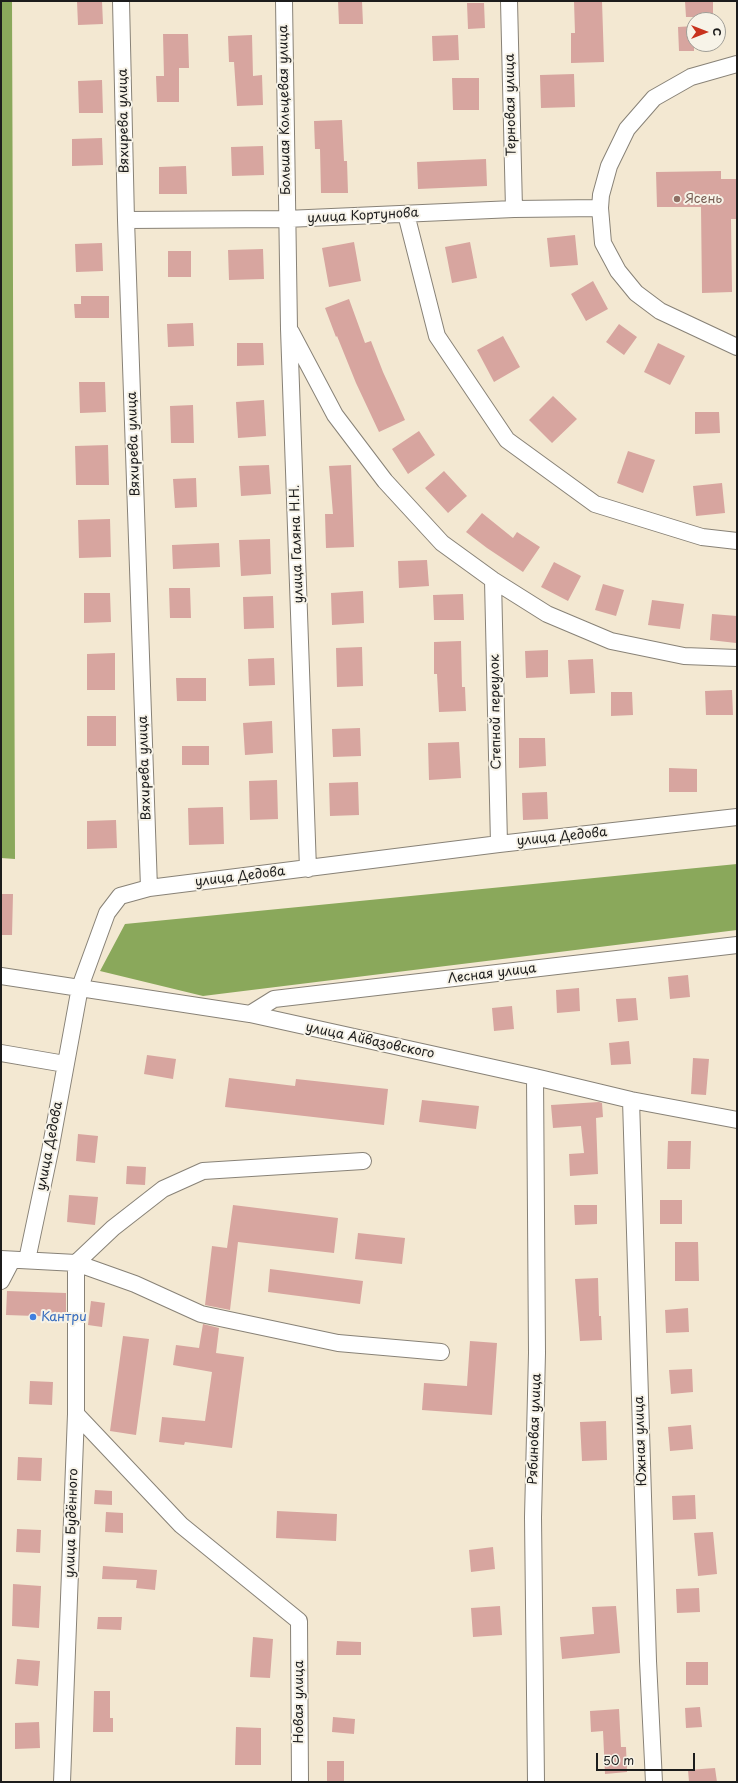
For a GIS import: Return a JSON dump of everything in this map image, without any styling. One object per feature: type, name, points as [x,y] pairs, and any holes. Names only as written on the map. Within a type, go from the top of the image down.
[{"type":"street","name":"Вяхирева улица","points":[[121,1],[126,220],[149,888]]},
{"type":"street","name":"Большая Кольцевая улица","points":[[284,1],[286,220]]},
{"type":"street","name":"Терновая улица","points":[[509,1],[514,209]]},
{"type":"street","points":[[737,64],[691,77],[654,98],[627,129],[609,166],[601,195],[600,208],[603,243],[618,271],[636,293],[660,311],[737,347]]},
{"type":"street","name":"улица Кортунова","points":[[126,220],[286,220],[514,209],[600,208]]},
{"type":"street","points":[[406,214],[437,336],[507,440],[595,504],[702,538],[737,541]]},
{"type":"street","name":"улица Галяна Н.Н.","points":[[286,220],[308,869]]},
{"type":"street","points":[[289,329],[335,416],[385,481],[442,542],[494,580],[547,614],[610,641],[684,656],[737,658]]},
{"type":"street","name":"Степной переулок","points":[[494,580],[499,844]]},
{"type":"street","name":"улица Дедова","points":[[1,1281],[13,1260],[50,1151],[80,987],[107,913],[120,896],[149,888],[499,844],[737,817]]},
{"type":"street","name":"Лесная улица","points":[[250,1014],[274,999],[737,945]]},
{"type":"street","name":"улица Айвазовского","points":[[1,976],[250,1014],[535,1077],[630,1100],[737,1120]]},
{"type":"street","points":[[1,1053],[65,1064]]},
{"type":"street","name":"Рябиновая улица","points":[[535,1077],[537,1353],[533,1517],[536,1782]]},
{"type":"street","name":"Южная улица","points":[[630,1100],[648,1662],[654,1782]]},
{"type":"street","points":[[76,1263],[113,1228],[163,1189],[203,1171],[363,1160]]},
{"type":"street","points":[[13,1260],[76,1263],[135,1284],[201,1314],[338,1343],[441,1352]]},
{"type":"street","name":"улица Будённого","points":[[62,1782],[76,1414],[76,1263]]},
{"type":"street","name":"Новая улица","points":[[76,1414],[181,1525],[299,1621],[300,1782]]},
{"type":"green space","points":[[1,1],[12,1],[15,859],[1,858]]},
{"type":"green space","points":[[737,864],[737,930],[203,996],[100,971],[125,924]]},
{"type":"building","points":[[77,1],[102,1],[103,24],[78,25]]},
{"type":"building","points":[[338,1],[362,1],[363,24],[339,24]]},
{"type":"building","points":[[574,1],[602,1],[604,62],[571,63],[571,33],[575,33]]},
{"type":"building","points":[[685,1],[713,1],[713,12],[686,12],[686,17]]},
{"type":"building","points":[[467,3],[484,3],[485,28],[468,29]]},
{"type":"building","points":[[686,26],[686,51],[679,51],[678,27]]},
{"type":"building","points":[[163,34],[188,34],[189,68],[179,68],[179,102],[157,102],[156,76],[164,76]]},
{"type":"building","points":[[252,35],[253,76],[262,75],[263,105],[237,106],[234,62],[229,62],[228,36]]},
{"type":"building","points":[[458,35],[459,60],[433,61],[432,36]]},
{"type":"building","points":[[574,74],[575,107],[541,108],[540,75]]},
{"type":"building","points":[[452,78],[479,78],[479,110],[453,110]]},
{"type":"building","points":[[102,80],[103,113],[79,113],[78,81]]},
{"type":"building","points":[[342,120],[344,161],[347,161],[348,193],[321,193],[320,149],[315,149],[314,121]]},
{"type":"building","points":[[102,138],[103,165],[72,166],[72,139]]},
{"type":"building","points":[[263,146],[264,175],[232,176],[231,147]]},
{"type":"building","points":[[486,159],[487,186],[418,189],[417,162]]},
{"type":"building","points":[[186,166],[187,194],[159,194],[159,167]]},
{"type":"building","points":[[721,171],[721,179],[737,179],[737,219],[731,219],[732,292],[702,293],[701,207],[657,207],[656,172]]},
{"type":"building","points":[[575,235],[578,265],[550,267],[547,238]]},
{"type":"building","points":[[354,242],[361,281],[329,287],[322,248]]},
{"type":"building","points":[[470,242],[477,278],[452,283],[445,247]]},
{"type":"building","points":[[102,243],[103,271],[76,272],[75,244]]},
{"type":"building","points":[[263,249],[264,279],[229,280],[228,250]]},
{"type":"building","points":[[168,251],[191,251],[191,277],[168,277]]},
{"type":"building","points":[[593,281],[608,309],[586,321],[571,294]]},
{"type":"building","points":[[81,296],[109,296],[109,318],[75,318],[74,304],[81,304]]},
{"type":"building","points":[[349,299],[365,343],[371,341],[383,372],[405,420],[379,432],[356,383],[325,308]]},
{"type":"building","points":[[193,323],[194,346],[168,347],[167,324]]},
{"type":"building","points":[[619,324],[637,337],[624,355],[606,342]]},
{"type":"building","points":[[503,336],[520,367],[494,382],[477,350]]},
{"type":"building","points":[[237,343],[263,343],[264,365],[237,366]]},
{"type":"building","points":[[658,343],[685,356],[670,385],[644,372]]},
{"type":"building","points":[[79,382],[105,382],[106,412],[80,413]]},
{"type":"building","points":[[553,396],[577,419],[552,443],[529,420]]},
{"type":"building","points":[[264,400],[266,436],[238,438],[236,402]]},
{"type":"building","points":[[193,405],[194,443],[171,443],[170,406]]},
{"type":"building","points":[[695,412],[719,412],[720,433],[695,434]]},
{"type":"building","points":[[419,431],[435,455],[408,474],[392,449]]},
{"type":"building","points":[[108,445],[109,485],[76,485],[75,446]]},
{"type":"building","points":[[628,451],[655,460],[643,493],[617,483]]},
{"type":"building","points":[[269,465],[271,494],[241,496],[239,466]]},
{"type":"building","points":[[351,465],[354,547],[326,548],[325,514],[333,514],[329,466]]},
{"type":"building","points":[[444,471],[467,496],[448,513],[425,488]]},
{"type":"building","points":[[196,478],[197,507],[175,508],[173,479]]},
{"type":"building","points":[[722,483],[725,513],[696,516],[693,486]]},
{"type":"building","points":[[482,513],[513,538],[517,532],[540,547],[523,572],[466,532]]},
{"type":"building","points":[[110,519],[111,557],[79,558],[78,520]]},
{"type":"building","points":[[270,539],[271,574],[241,576],[239,540]]},
{"type":"building","points":[[219,543],[220,567],[173,569],[172,545]]},
{"type":"building","points":[[427,560],[429,586],[399,588],[398,561]]},
{"type":"building","points":[[554,562],[581,576],[568,601],[541,587]]},
{"type":"building","points":[[603,584],[624,590],[616,616],[595,610]]},
{"type":"building","points":[[169,588],[190,588],[191,618],[170,618]]},
{"type":"building","points":[[363,591],[364,623],[332,625],[331,593]]},
{"type":"building","points":[[84,593],[110,593],[111,622],[84,623]]},
{"type":"building","points":[[463,594],[464,620],[434,620],[433,595]]},
{"type":"building","points":[[273,596],[274,628],[244,629],[243,597]]},
{"type":"building","points":[[652,600],[684,604],[680,629],[648,625]]},
{"type":"building","points":[[712,614],[737,616],[736,643],[710,640]]},
{"type":"building","points":[[461,641],[462,687],[465,687],[466,711],[439,712],[437,674],[434,674],[434,642]]},
{"type":"building","points":[[362,647],[363,686],[337,687],[336,648]]},
{"type":"building","points":[[548,650],[548,677],[526,678],[525,651]]},
{"type":"building","points":[[115,653],[115,690],[87,690],[87,654]]},
{"type":"building","points":[[274,658],[275,685],[249,686],[248,659]]},
{"type":"building","points":[[593,659],[595,693],[570,694],[568,660]]},
{"type":"building","points":[[176,678],[206,678],[206,701],[177,701]]},
{"type":"building","points":[[732,690],[733,715],[706,715],[705,691]]},
{"type":"building","points":[[611,692],[632,692],[633,715],[611,716]]},
{"type":"building","points":[[87,716],[116,716],[116,746],[87,746]]},
{"type":"building","points":[[272,721],[273,753],[245,755],[243,723]]},
{"type":"building","points":[[360,728],[361,756],[333,757],[332,729]]},
{"type":"building","points":[[519,738],[545,738],[546,766],[519,768]]},
{"type":"building","points":[[459,742],[461,778],[429,780],[428,743]]},
{"type":"building","points":[[182,746],[209,746],[209,765],[182,765]]},
{"type":"building","points":[[669,768],[697,769],[697,792],[669,792]]},
{"type":"building","points":[[277,780],[278,819],[250,820],[249,781]]},
{"type":"building","points":[[358,782],[359,815],[330,816],[329,783]]},
{"type":"building","points":[[547,792],[548,819],[523,820],[522,793]]},
{"type":"building","points":[[223,807],[224,844],[189,845],[188,808]]},
{"type":"building","points":[[116,820],[117,848],[87,849],[87,821]]},
{"type":"building","points":[[1,894],[13,894],[12,935],[1,935]]},
{"type":"building","points":[[688,975],[690,997],[670,999],[668,977]]},
{"type":"building","points":[[579,988],[580,1011],[557,1013],[556,990]]},
{"type":"building","points":[[636,998],[638,1020],[618,1022],[616,999]]},
{"type":"building","points":[[512,1006],[514,1029],[494,1031],[492,1008]]},
{"type":"building","points":[[629,1041],[631,1064],[611,1065],[609,1043]]},
{"type":"building","points":[[147,1055],[176,1059],[173,1079],[144,1074]]},
{"type":"building","points":[[693,1058],[709,1059],[706,1095],[691,1094]]},
{"type":"building","points":[[229,1078],[295,1086],[296,1079],[388,1089],[384,1125],[225,1107]]},
{"type":"building","points":[[422,1100],[479,1106],[476,1129],[419,1122]]},
{"type":"building","points":[[602,1103],[603,1117],[596,1118],[598,1174],[570,1176],[569,1154],[584,1153],[581,1126],[553,1128],[551,1105]]},
{"type":"building","points":[[78,1134],[98,1136],[95,1163],[76,1161]]},
{"type":"building","points":[[668,1141],[691,1141],[690,1169],[667,1169]]},
{"type":"building","points":[[127,1166],[146,1167],[145,1185],[126,1184]]},
{"type":"building","points":[[69,1195],[98,1197],[95,1225],[67,1222]]},
{"type":"building","points":[[660,1200],[682,1200],[682,1224],[660,1224]]},
{"type":"building","points":[[233,1205],[338,1218],[334,1253],[238,1242],[230,1310],[205,1305],[212,1246],[227,1248]]},
{"type":"building","points":[[574,1205],[597,1205],[597,1224],[575,1225]]},
{"type":"building","points":[[358,1233],[405,1238],[402,1264],[355,1259]]},
{"type":"building","points":[[675,1242],[698,1242],[699,1281],[675,1281]]},
{"type":"building","points":[[270,1269],[363,1281],[360,1304],[268,1292]]},
{"type":"building","points":[[598,1278],[599,1316],[601,1316],[602,1340],[580,1341],[575,1279]]},
{"type":"building","points":[[7,1291],[66,1293],[66,1317],[6,1315]]},
{"type":"building","points":[[91,1301],[105,1303],[102,1327],[88,1325]]},
{"type":"building","points":[[688,1308],[689,1332],[666,1333],[665,1310]]},
{"type":"building","points":[[203,1324],[219,1328],[216,1353],[244,1357],[232,1448],[185,1442],[184,1445],[159,1442],[162,1417],[205,1421],[212,1372],[173,1365],[176,1345],[199,1348]]},
{"type":"building","points":[[123,1336],[149,1339],[136,1435],[110,1431]]},
{"type":"building","points":[[470,1341],[497,1343],[492,1415],[422,1410],[424,1383],[467,1386]]},
{"type":"building","points":[[692,1369],[693,1392],[671,1394],[669,1370]]},
{"type":"building","points":[[30,1381],[53,1382],[52,1405],[29,1404]]},
{"type":"building","points":[[606,1421],[607,1460],[582,1461],[580,1422]]},
{"type":"building","points":[[691,1425],[693,1449],[670,1451],[668,1427]]},
{"type":"building","points":[[18,1457],[42,1458],[41,1481],[17,1480]]},
{"type":"building","points":[[95,1490],[112,1491],[112,1505],[94,1504]]},
{"type":"building","points":[[695,1495],[696,1519],[673,1520],[672,1496]]},
{"type":"building","points":[[277,1511],[337,1514],[336,1541],[276,1538]]},
{"type":"building","points":[[106,1512],[123,1513],[123,1533],[105,1532]]},
{"type":"building","points":[[17,1529],[41,1530],[40,1553],[16,1552]]},
{"type":"building","points":[[713,1532],[717,1574],[698,1576],[694,1533]]},
{"type":"building","points":[[493,1547],[495,1569],[471,1572],[469,1550]]},
{"type":"building","points":[[103,1566],[157,1570],[155,1590],[136,1588],[137,1580],[102,1579]]},
{"type":"building","points":[[13,1584],[41,1586],[39,1628],[12,1626]]},
{"type":"building","points":[[699,1588],[700,1612],[677,1613],[676,1589]]},
{"type":"building","points":[[500,1606],[502,1635],[473,1637],[471,1608]]},
{"type":"building","points":[[616,1606],[620,1653],[562,1659],[560,1637],[594,1634],[592,1607]]},
{"type":"building","points":[[98,1617],[122,1617],[121,1630],[97,1629]]},
{"type":"building","points":[[253,1637],[273,1639],[270,1678],[250,1677]]},
{"type":"building","points":[[337,1641],[361,1642],[361,1655],[336,1655]]},
{"type":"building","points":[[17,1659],[40,1661],[38,1686],[15,1684]]},
{"type":"building","points":[[686,1662],[708,1662],[708,1685],[686,1685]]},
{"type":"building","points":[[94,1691],[110,1691],[110,1718],[113,1718],[113,1732],[93,1732]]},
{"type":"building","points":[[700,1707],[702,1727],[686,1728],[685,1708]]},
{"type":"building","points":[[619,1709],[621,1747],[626,1747],[627,1772],[605,1774],[603,1731],[591,1732],[590,1711]]},
{"type":"building","points":[[333,1717],[355,1719],[354,1734],[332,1732]]},
{"type":"building","points":[[39,1722],[40,1748],[15,1749],[15,1723]]},
{"type":"building","points":[[236,1727],[261,1728],[261,1765],[235,1765]]},
{"type":"building","points":[[327,1761],[344,1761],[344,1781],[327,1781]]},
{"type":"building","points":[[715,1768],[717,1782],[689,1782],[688,1770]]},
{"type":"place","name":"Ясень","points":[[677,199]]},
{"type":"place","name":"Кантри","points":[[33,1317]]}]
